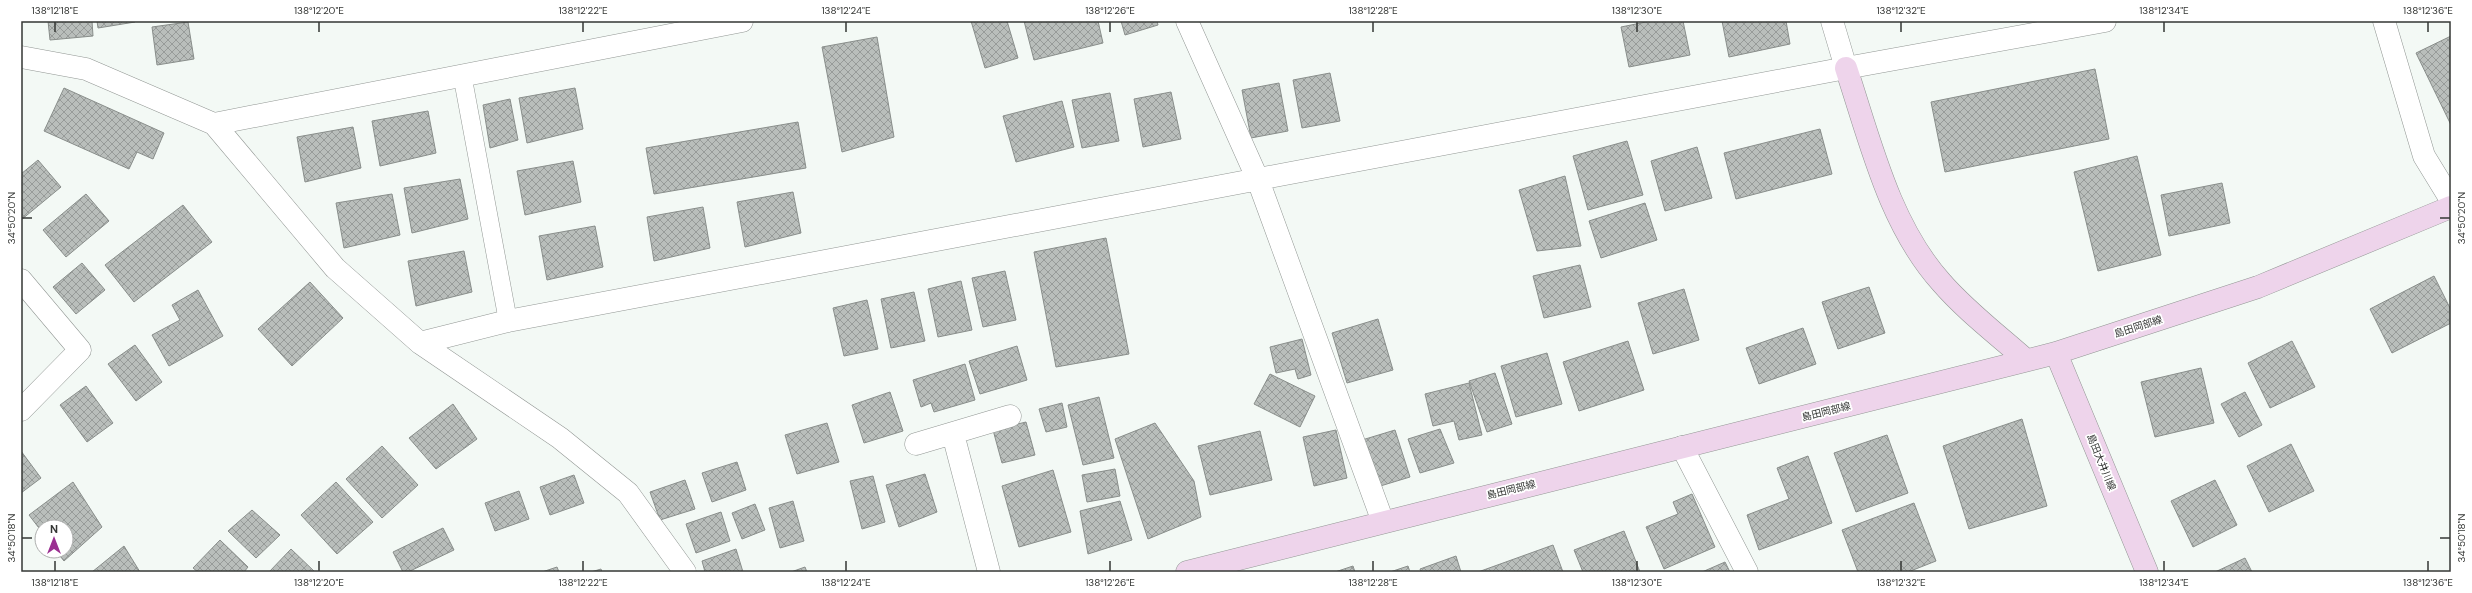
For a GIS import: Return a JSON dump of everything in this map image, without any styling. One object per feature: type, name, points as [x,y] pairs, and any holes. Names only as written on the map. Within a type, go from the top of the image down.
[{"type":"main road","points":[[1846,68],[1886,185],[1908,236],[1941,282],[2026,360]]},
{"type":"main road","name":"島田岡部線","points":[[1189,572],[2056,353],[2258,287],[2451,207]]},
{"type":"main road","name":"島田大井川線","points":[[2056,353],[2147,572]]},
{"type":"street","points":[[214,124],[462,74],[742,21]]},
{"type":"street","points":[[1187,21],[1258,180],[1383,522]]},
{"type":"street","points":[[1832,21],[1846,68]]},
{"type":"street","points":[[420,343],[508,321],[1846,68],[1998,30],[2105,21]]},
{"type":"street","points":[[2384,21],[2424,156],[2451,200]]},
{"type":"street","points":[[21,57],[86,69],[214,124],[335,268],[420,343],[560,438],[628,493],[685,572]]},
{"type":"street","points":[[21,280],[80,350],[21,410]]},
{"type":"street","points":[[916,444],[1010,416]]},
{"type":"street","points":[[953,434],[989,572]]},
{"type":"street","points":[[1682,447],[1747,572]]},
{"type":"lane","points":[[462,74],[508,321]]},
{"type":"building","points":[[48,21],[92,21],[93,36],[50,40]]},
{"type":"building","points":[[97,21],[134,21],[135,22],[98,28]]},
{"type":"building","points":[[971,21],[1007,21],[1018,58],[985,68]]},
{"type":"building","points":[[1024,21],[1098,21],[1103,43],[1034,60]]},
{"type":"building","points":[[1121,21],[1157,21],[1158,25],[1125,35]]},
{"type":"building","points":[[1651,21],[1683,21],[1690,55],[1629,67],[1621,27]]},
{"type":"building","points":[[1722,21],[1786,21],[1790,44],[1729,57]]},
{"type":"building","points":[[188,22],[194,59],[157,65],[152,27]]},
{"type":"building","points":[[2451,36],[2451,125],[2416,53]]},
{"type":"building","points":[[877,37],[894,137],[842,152],[822,47]]},
{"type":"building","points":[[2095,69],[2109,139],[1945,172],[1931,102]]},
{"type":"building","points":[[1330,73],[1340,121],[1302,128],[1293,80]]},
{"type":"building","points":[[1279,83],[1288,131],[1251,138],[1242,90]]},
{"type":"building","points":[[64,88],[164,133],[153,159],[137,152],[129,169],[44,131]]},
{"type":"building","points":[[575,88],[583,129],[527,143],[519,98]]},
{"type":"building","points":[[1171,92],[1181,139],[1143,147],[1134,99]]},
{"type":"building","points":[[1110,93],[1119,141],[1082,148],[1072,100]]},
{"type":"building","points":[[510,99],[518,140],[490,148],[483,105]]},
{"type":"building","points":[[1062,101],[1074,147],[1016,162],[1003,116]]},
{"type":"building","points":[[428,111],[436,153],[380,166],[372,121]]},
{"type":"building","points":[[798,122],[806,168],[654,194],[646,148]]},
{"type":"building","points":[[353,127],[361,168],[305,182],[297,137]]},
{"type":"building","points":[[1820,129],[1832,174],[1736,199],[1724,153]]},
{"type":"building","points":[[1627,141],[1643,195],[1588,210],[1573,156]]},
{"type":"building","points":[[1697,147],[1712,198],[1665,211],[1651,161]]},
{"type":"building","points":[[2137,156],[2161,255],[2098,271],[2074,172]]},
{"type":"building","points":[[38,160],[61,187],[21,220],[21,174]]},
{"type":"building","points":[[573,161],[581,202],[525,215],[517,171]]},
{"type":"building","points":[[1565,176],[1581,246],[1537,251],[1519,190]]},
{"type":"building","points":[[460,179],[468,219],[412,233],[404,188]]},
{"type":"building","points":[[2222,183],[2230,223],[2169,236],[2161,195]]},
{"type":"building","points":[[793,192],[801,233],[745,247],[737,202]]},
{"type":"building","points":[[86,194],[109,221],[66,257],[43,230]]},
{"type":"building","points":[[392,194],[400,235],[344,248],[336,203]]},
{"type":"building","points":[[1645,203],[1657,240],[1601,258],[1589,221]]},
{"type":"building","points":[[183,205],[212,242],[134,302],[105,265]]},
{"type":"building","points":[[703,207],[710,248],[654,261],[647,217]]},
{"type":"building","points":[[595,226],[603,267],[547,280],[539,236]]},
{"type":"building","points":[[1106,238],[1129,354],[1056,367],[1034,252]]},
{"type":"building","points":[[464,251],[472,292],[416,306],[408,261]]},
{"type":"building","points":[[82,263],[105,290],[76,314],[53,287]]},
{"type":"building","points":[[1580,265],[1591,307],[1544,318],[1533,276]]},
{"type":"building","points":[[1005,271],[1016,320],[983,327],[972,278]]},
{"type":"building","points":[[2434,276],[2451,310],[2451,323],[2392,353],[2370,309]]},
{"type":"building","points":[[961,281],[972,330],[938,337],[928,289]]},
{"type":"building","points":[[310,282],[343,318],[292,366],[258,329]]},
{"type":"building","points":[[1869,287],[1885,333],[1838,349],[1822,302]]},
{"type":"building","points":[[1684,289],[1699,340],[1653,354],[1638,303]]},
{"type":"building","points":[[198,290],[223,336],[169,366],[152,335],[180,320],[172,305]]},
{"type":"building","points":[[914,292],[925,341],[891,348],[881,299]]},
{"type":"building","points":[[867,300],[878,349],[844,356],[833,308]]},
{"type":"building","points":[[1378,319],[1393,370],[1347,383],[1332,333]]},
{"type":"building","points":[[1803,328],[1816,364],[1759,384],[1746,348]]},
{"type":"building","points":[[1302,339],[1311,375],[1298,379],[1295,369],[1276,373],[1270,347]]},
{"type":"building","points":[[1628,341],[1644,390],[1579,411],[1563,362]]},
{"type":"building","points":[[2292,341],[2315,387],[2270,408],[2248,363]]},
{"type":"building","points":[[135,345],[162,382],[136,401],[108,364]]},
{"type":"building","points":[[1017,346],[1027,380],[980,394],[969,361]]},
{"type":"building","points":[[1547,353],[1562,404],[1516,417],[1501,366]]},
{"type":"building","points":[[965,364],[975,400],[934,412],[931,403],[921,407],[913,380]]},
{"type":"building","points":[[2201,368],[2214,423],[2155,437],[2141,382]]},
{"type":"building","points":[[1495,373],[1512,424],[1487,432],[1469,381]]},
{"type":"building","points":[[1270,374],[1315,396],[1300,427],[1254,404]]},
{"type":"building","points":[[1469,383],[1482,435],[1459,440],[1454,421],[1433,426],[1425,394]]},
{"type":"building","points":[[86,386],[113,423],[87,442],[60,405]]},
{"type":"building","points":[[890,392],[903,431],[864,443],[852,405]]},
{"type":"building","points":[[2245,392],[2262,425],[2239,437],[2221,404]]},
{"type":"building","points":[[1099,397],[1114,458],[1083,465],[1068,405]]},
{"type":"building","points":[[1062,403],[1067,427],[1046,432],[1039,409]]},
{"type":"building","points":[[453,404],[477,439],[436,469],[409,438]]},
{"type":"building","points":[[2022,419],[2047,506],[1969,529],[1943,446]]},
{"type":"building","points":[[1026,422],[1035,455],[1002,463],[993,430]]},
{"type":"building","points":[[827,423],[839,462],[797,474],[785,435]]},
{"type":"building","points":[[1155,423],[1194,481],[1201,517],[1148,539],[1115,439]]},
{"type":"building","points":[[1440,429],[1454,463],[1420,473],[1408,439]]},
{"type":"building","points":[[1336,430],[1347,478],[1314,486],[1303,437]]},
{"type":"building","points":[[1395,430],[1410,477],[1377,487],[1362,440]]},
{"type":"building","points":[[1260,431],[1272,480],[1210,495],[1198,446]]},
{"type":"building","points":[[1887,435],[1908,493],[1856,512],[1834,453]]},
{"type":"building","points":[[2291,444],[2314,491],[2269,512],[2247,466]]},
{"type":"building","points":[[382,446],[418,485],[382,518],[346,479]]},
{"type":"building","points":[[21,451],[41,478],[21,493]]},
{"type":"building","points":[[1808,456],[1832,523],[1759,550],[1747,515],[1789,499],[1777,468]]},
{"type":"building","points":[[737,462],[746,490],[712,502],[702,473]]},
{"type":"building","points":[[1115,469],[1120,496],[1087,502],[1082,475]]},
{"type":"building","points":[[1053,470],[1071,532],[1019,547],[1002,486]]},
{"type":"building","points":[[925,474],[937,512],[899,527],[886,485]]},
{"type":"building","points":[[574,475],[584,503],[550,515],[540,487]]},
{"type":"building","points":[[873,476],[885,522],[862,529],[850,481]]},
{"type":"building","points":[[685,480],[695,509],[660,520],[650,492]]},
{"type":"building","points":[[2215,480],[2237,525],[2193,547],[2171,501]]},
{"type":"building","points":[[73,482],[102,527],[74,552],[74,519],[34,519],[34,522],[29,515]]},
{"type":"building","points":[[336,482],[373,522],[337,554],[301,515]]},
{"type":"building","points":[[519,491],[529,519],[495,531],[485,503]]},
{"type":"building","points":[[1692,494],[1715,547],[1664,569],[1646,527],[1678,514],[1673,502]]},
{"type":"building","points":[[793,501],[804,541],[780,548],[769,508]]},
{"type":"building","points":[[1120,501],[1132,540],[1088,554],[1080,511]]},
{"type":"building","points":[[1914,503],[1936,561],[1908,572],[1858,572],[1842,530]]},
{"type":"building","points":[[755,504],[765,530],[742,539],[732,513]]},
{"type":"building","points":[[252,510],[280,535],[256,558],[228,531]]},
{"type":"building","points":[[721,512],[730,541],[696,553],[686,524]]},
{"type":"building","points":[[443,528],[454,550],[408,572],[403,572],[393,552]]},
{"type":"building","points":[[1624,531],[1640,572],[1583,572],[1574,550]]},
{"type":"building","points":[[220,540],[248,567],[244,572],[198,572],[193,568]]},
{"type":"building","points":[[1553,545],[1563,572],[1478,572]]},
{"type":"building","points":[[124,546],[140,572],[92,572]]},
{"type":"building","points":[[291,549],[315,572],[269,572]]},
{"type":"building","points":[[736,549],[743,572],[705,572],[702,561]]},
{"type":"building","points":[[1456,556],[1461,572],[1421,572],[1420,569]]},
{"type":"building","points":[[2245,558],[2252,572],[2215,572]]},
{"type":"building","points":[[1725,562],[1730,572],[1702,572]]},
{"type":"building","points":[[1353,566],[1355,572],[1335,572]]},
{"type":"building","points":[[1408,566],[1410,572],[1390,572]]},
{"type":"building","points":[[557,567],[559,572],[542,572]]},
{"type":"building","points":[[805,567],[807,572],[791,572]]},
{"type":"building","points":[[601,569],[602,572],[591,572]]}]
